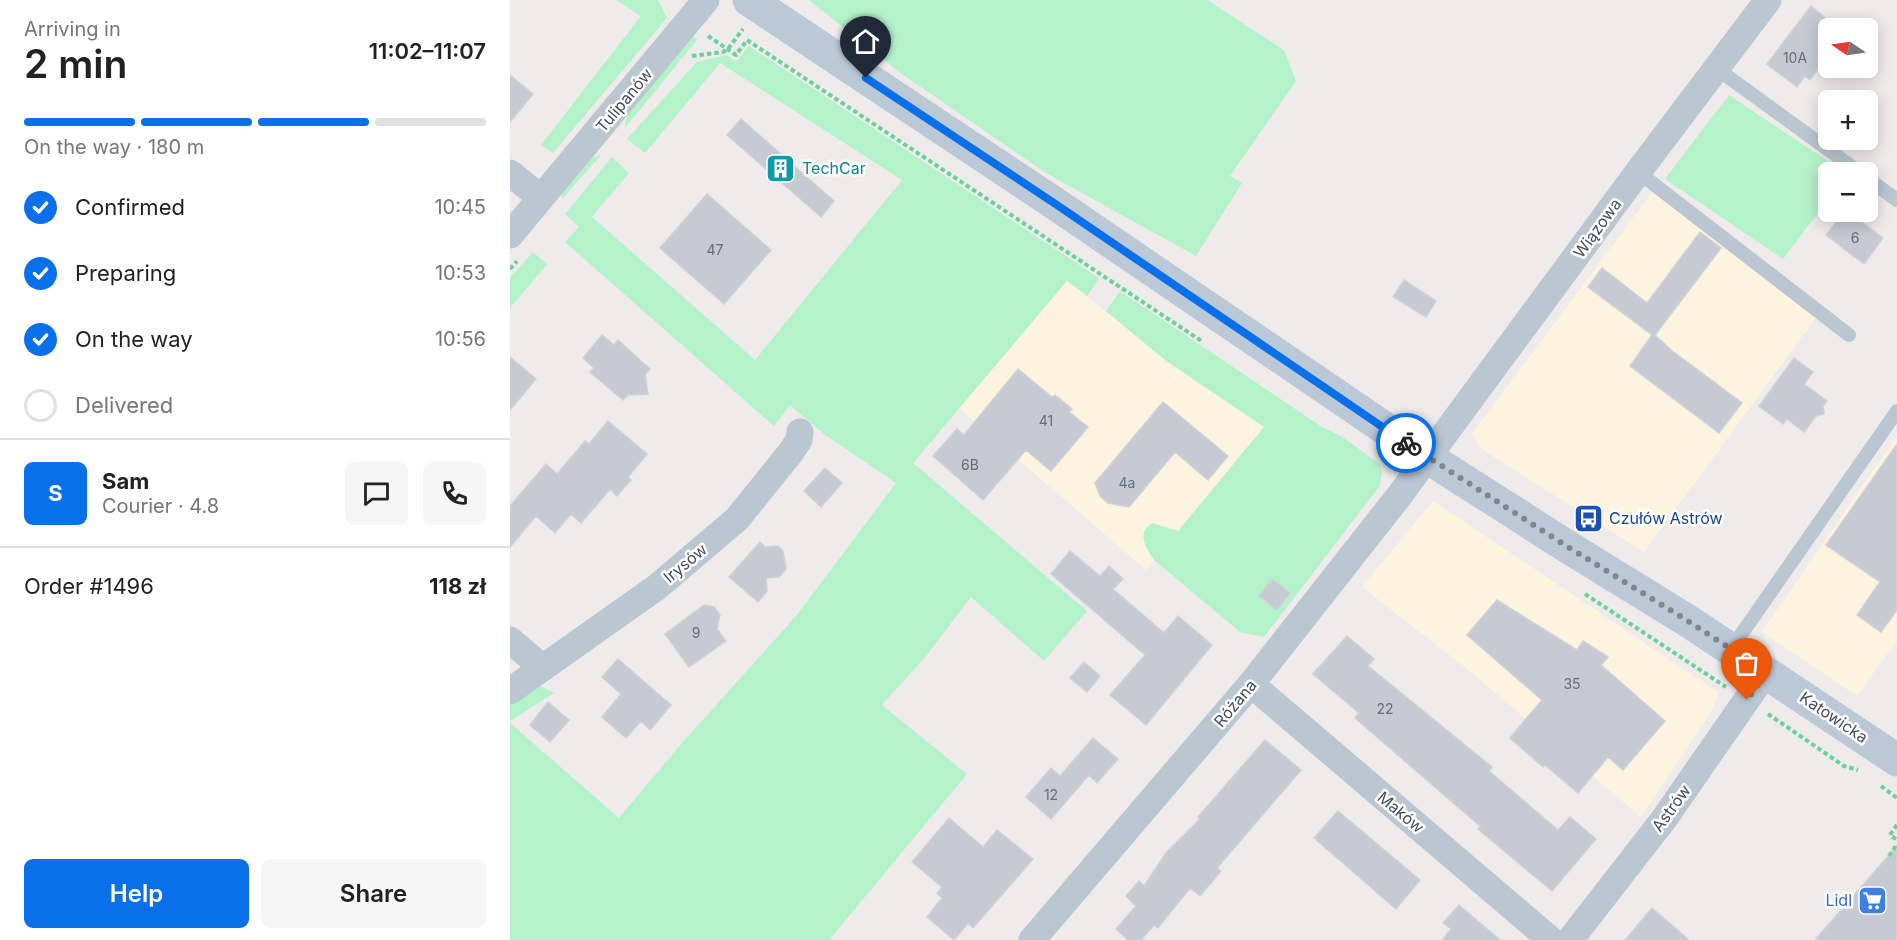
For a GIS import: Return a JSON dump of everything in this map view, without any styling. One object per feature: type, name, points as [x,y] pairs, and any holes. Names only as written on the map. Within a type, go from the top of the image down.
[{"type":"main road","name":"Katowicka","points":[[741,12],[1065,210],[1427,457],[1688,621],[1897,760]]},
{"type":"street","name":"Tulipanów","points":[[510,235],[706,0]]},
{"type":"street","name":"Wiązowa","points":[[1427,457],[1768,0]]},
{"type":"street","points":[[510,173],[541,198]]},
{"type":"street","name":"Irysów","points":[[510,692],[657,587],[737,519],[800,440],[800,432]]},
{"type":"street","name":"Różana","points":[[1032,940],[1251,684],[1427,457]]},
{"type":"street","points":[[510,640],[543,668]]},
{"type":"street","name":"Astrów","points":[[1570,940],[1664,819],[1766,672]]},
{"type":"street","name":"Maków","points":[[1251,684],[1551,940]]},
{"type":"lane","points":[[1716,68],[1845,162]]},
{"type":"lane","points":[[1638,172],[1849,335]]},
{"type":"lane","points":[[1878,187],[1897,201]]},
{"type":"lane","points":[[1731,649],[1897,411]]},
{"type":"path","points":[[692,56],[728,49],[744,27],[741,12]]},
{"type":"path","points":[[707,36],[736,55],[747,40],[1204,343]]},
{"type":"path","points":[[1578,588],[1844,766],[1864,772]]},
{"type":"path","points":[[1889,856],[1897,842],[1890,835],[1897,825]]},
{"type":"shaded area","points":[[1653,191],[1817,316],[1644,552],[1483,450],[1472,434]]},
{"type":"shaded area","points":[[1067,280],[1165,360],[1264,427],[1146,570],[959,408]]},
{"type":"shaded area","points":[[1897,436],[1897,640],[1857,696],[1762,632]]},
{"type":"shaded area","points":[[1433,501],[1719,693],[1711,712],[1641,817],[1466,668],[1362,587]]},
{"type":"green space","points":[[616,0],[658,0],[667,18],[553,153],[541,145],[641,16]]},
{"type":"green space","points":[[809,0],[1207,0],[1284,50],[1296,81],[1230,176],[1242,183],[1196,256],[1046,173],[899,72]]},
{"type":"green space","points":[[692,35],[697,40],[624,129],[627,115]]},
{"type":"green space","points":[[749,46],[1099,278],[1087,296],[1067,281],[913,463],[1087,611],[1044,661],[971,597],[926,656],[882,705],[967,774],[829,940],[510,940],[510,723],[619,818],[683,742],[796,616],[896,483],[824,434],[790,405],[774,426],[565,242],[579,227],[565,214],[612,157],[629,173],[592,217],[755,360],[902,180],[720,63],[645,153],[627,139],[697,62],[727,55],[736,62]]},
{"type":"green space","points":[[1729,95],[1829,162],[1818,162],[1818,213],[1783,259],[1665,179]]},
{"type":"green space","points":[[601,155],[562,199],[562,192],[588,159]]},
{"type":"green space","points":[[533,252],[547,264],[510,308],[510,278]]},
{"type":"green space","points":[[1120,291],[1380,464],[1382,474],[1379,487],[1264,637],[1240,632],[1154,560],[1143,536],[1144,531],[1152,523],[1178,531],[1264,427],[1165,360],[1106,311]]},
{"type":"green space","points":[[536,684],[554,693],[510,721],[510,703]]},
{"type":"building","points":[[1811,6],[1826,18],[1818,18],[1818,69],[1810,80],[1805,76],[1797,87],[1767,64]]},
{"type":"building","points":[[510,75],[533,94],[510,122]]},
{"type":"building","name":"TechCar","points":[[741,119],[834,201],[821,217],[727,135]]},
{"type":"building","points":[[707,194],[771,250],[724,304],[660,248]]},
{"type":"building","points":[[1836,222],[1861,222],[1883,238],[1864,264],[1826,235]]},
{"type":"building","points":[[1700,232],[1721,248],[1655,335],[1671,350],[1742,403],[1719,433],[1630,366],[1652,335],[1588,287],[1602,268],[1647,303]]},
{"type":"building","points":[[1404,280],[1436,301],[1426,317],[1393,297]]},
{"type":"building","points":[[602,335],[614,345],[618,340],[650,369],[645,375],[648,394],[628,395],[623,400],[590,372],[594,368],[583,358]]},
{"type":"building","points":[[510,357],[536,379],[510,410]]},
{"type":"building","points":[[1794,358],[1813,372],[1804,384],[1827,401],[1823,406],[1824,414],[1816,416],[1804,432],[1787,419],[1783,424],[1759,406]]},
{"type":"building","points":[[1018,369],[1052,397],[1055,395],[1072,409],[1069,412],[1088,427],[1051,471],[1026,450],[983,500],[933,456],[957,429],[964,435]]},
{"type":"building","points":[[1163,402],[1228,456],[1208,480],[1175,452],[1129,507],[1108,503],[1100,496],[1095,483]]},
{"type":"building","points":[[608,421],[647,454],[628,477],[631,480],[617,496],[610,489],[581,523],[571,514],[555,533],[536,516],[510,547],[510,506],[546,464],[557,474],[585,441],[589,444]]},
{"type":"building","points":[[1897,444],[1897,610],[1881,632],[1857,615],[1880,582],[1826,545]]},
{"type":"building","points":[[825,468],[842,483],[821,507],[804,491]]},
{"type":"building","points":[[760,542],[765,547],[778,546],[783,551],[786,569],[779,577],[766,578],[767,591],[758,602],[729,577]]},
{"type":"building","points":[[1070,551],[1100,576],[1109,566],[1123,579],[1113,589],[1164,633],[1178,616],[1212,645],[1146,725],[1110,695],[1145,655],[1051,574]]},
{"type":"building","points":[[1272,579],[1290,593],[1277,610],[1259,596]]},
{"type":"building","points":[[1497,600],[1577,650],[1583,641],[1608,657],[1601,665],[1665,721],[1623,770],[1608,757],[1578,793],[1510,738],[1542,700],[1467,635]]},
{"type":"building","points":[[704,605],[714,607],[720,615],[717,629],[726,641],[689,667],[665,634]]},
{"type":"building","points":[[1347,636],[1374,659],[1368,666],[1492,767],[1489,771],[1558,830],[1570,817],[1596,839],[1552,891],[1478,829],[1480,826],[1355,718],[1359,713],[1313,674]]},
{"type":"building","points":[[618,659],[671,705],[650,730],[641,721],[626,738],[602,717],[621,694],[602,677]]},
{"type":"building","points":[[1084,662],[1100,676],[1087,692],[1070,678]]},
{"type":"building","points":[[548,702],[569,720],[550,742],[530,725]]},
{"type":"building","points":[[1093,738],[1118,759],[1097,783],[1089,775],[1051,819],[1026,797],[1051,768],[1060,776]]},
{"type":"building","points":[[1265,740],[1301,770],[1217,868],[1221,871],[1200,896],[1190,888],[1158,928],[1154,925],[1141,940],[1128,940],[1116,929],[1136,906],[1126,896],[1139,881],[1144,886],[1166,853],[1200,819],[1198,817]]},
{"type":"building","points":[[1338,811],[1420,880],[1396,909],[1314,838]]},
{"type":"building","points":[[949,818],[983,847],[997,830],[1033,859],[973,928],[968,923],[954,940],[927,917],[942,898],[937,893],[942,887],[912,862]]},
{"type":"building","name":"Lidl","points":[[1897,846],[1897,940],[1815,940]]},
{"type":"building","points":[[1459,905],[1500,940],[1442,940],[1451,929],[1443,923]]},
{"type":"building","points":[[1652,908],[1689,940],[1625,940]]},
{"type":"way so far","points":[[1406,443],[1766,672],[1747,700]]},
{"type":"place","name":"TechCar","points":[[781,168]]},
{"type":"place","name":"Czułów Astrów","points":[[1588,518]]},
{"type":"place","name":"Lidl","points":[[1873,900]]},
{"type":"route","points":[[866,78],[1406,443]]}]
